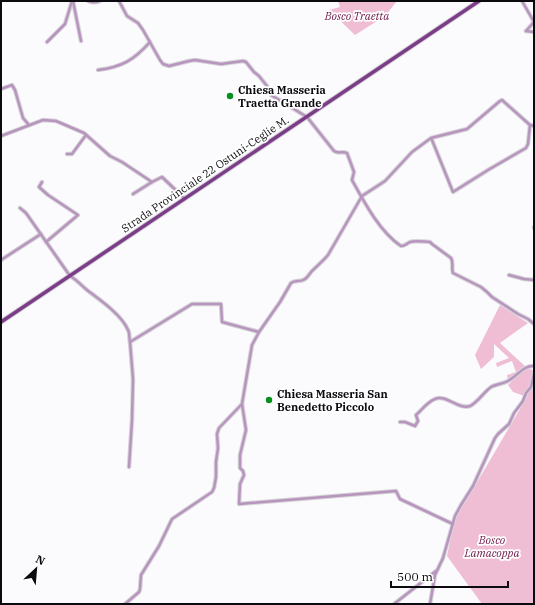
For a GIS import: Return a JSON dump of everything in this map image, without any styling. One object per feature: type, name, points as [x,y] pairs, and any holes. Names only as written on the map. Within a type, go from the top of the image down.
[{"type":"main road","name":"Strada Provinciale 22 Ostuni-Ceglie M.","points":[[1,322],[479,1]]},
{"type":"street","points":[[72,1],[80,41]]},
{"type":"street","points":[[47,42],[66,24],[72,1]]},
{"type":"street","points":[[88,1],[92,3],[97,3],[100,1]]},
{"type":"street","points":[[119,1],[128,16],[138,23],[160,60],[165,65],[168,66],[195,60],[220,64],[243,61],[246,62],[254,72],[260,76],[272,95],[307,117],[334,152],[347,153],[354,172],[352,180],[373,215],[389,236],[400,245],[404,246],[410,242],[430,242],[451,258],[453,261],[453,273],[480,287],[492,297],[534,324]]},
{"type":"street","points":[[522,1],[534,22],[526,31],[534,32]]},
{"type":"street","points":[[98,70],[115,67],[125,63],[138,55],[150,42]]},
{"type":"street","points":[[1,89],[12,85],[15,90],[23,118],[29,125]]},
{"type":"street","points":[[453,524],[400,499],[396,491],[239,504],[240,484],[244,475],[240,468],[240,455],[246,430],[242,404],[252,345],[291,283],[293,281],[306,279],[328,255],[362,196],[385,181],[412,152],[431,138],[467,129],[502,100],[530,125],[534,126]]},
{"type":"street","points":[[1,136],[43,120],[56,121],[86,135],[110,156],[122,162],[152,182]]},
{"type":"street","points":[[432,140],[453,192],[526,148],[528,144],[530,125]]},
{"type":"street","points":[[66,154],[72,154],[86,135]]},
{"type":"street","points":[[133,194],[162,177],[185,199]]},
{"type":"street","points":[[42,182],[39,187],[48,195],[78,215],[46,242]]},
{"type":"street","points":[[20,208],[26,213],[70,276],[77,280],[120,318],[129,330],[133,386],[129,467]]},
{"type":"street","points":[[1,260],[41,234]]},
{"type":"street","points":[[509,275],[534,280]]},
{"type":"street","points":[[130,342],[192,304],[221,304],[222,322],[259,332]]},
{"type":"street","points":[[400,422],[405,422],[415,426],[418,421],[416,415],[426,404],[436,398],[444,399],[465,407],[471,405],[492,387],[508,381],[526,367],[531,365],[534,366]]},
{"type":"street","points":[[394,604],[434,575],[438,569],[443,558],[458,510],[474,486],[495,438],[508,424],[531,386],[534,374]]},
{"type":"street","points":[[125,604],[139,592],[141,575],[160,546],[172,519],[212,492],[216,477],[218,448],[217,434],[219,428],[242,404]]},
{"type":"street","points":[[430,604],[434,575]]},
{"type":"green space","name":"Bosco Traetta","points":[[338,1],[397,1],[385,16],[355,35],[329,10],[340,7]]},
{"type":"green space","name":"Bosco Lamacoppa","points":[[500,305],[528,323],[500,343],[526,367],[534,371],[534,604],[482,604],[447,556],[455,516],[466,501],[527,397],[513,392],[508,385],[518,375],[508,381],[507,375],[516,372],[512,361],[497,367],[496,363],[509,358],[494,344],[494,357],[481,369],[475,355]]},
{"type":"place","name":"Chiesa Masseria Traetta Grande","points":[[230,96]]},
{"type":"place","name":"Chiesa Masseria San Benedetto Piccolo","points":[[269,400]]}]
